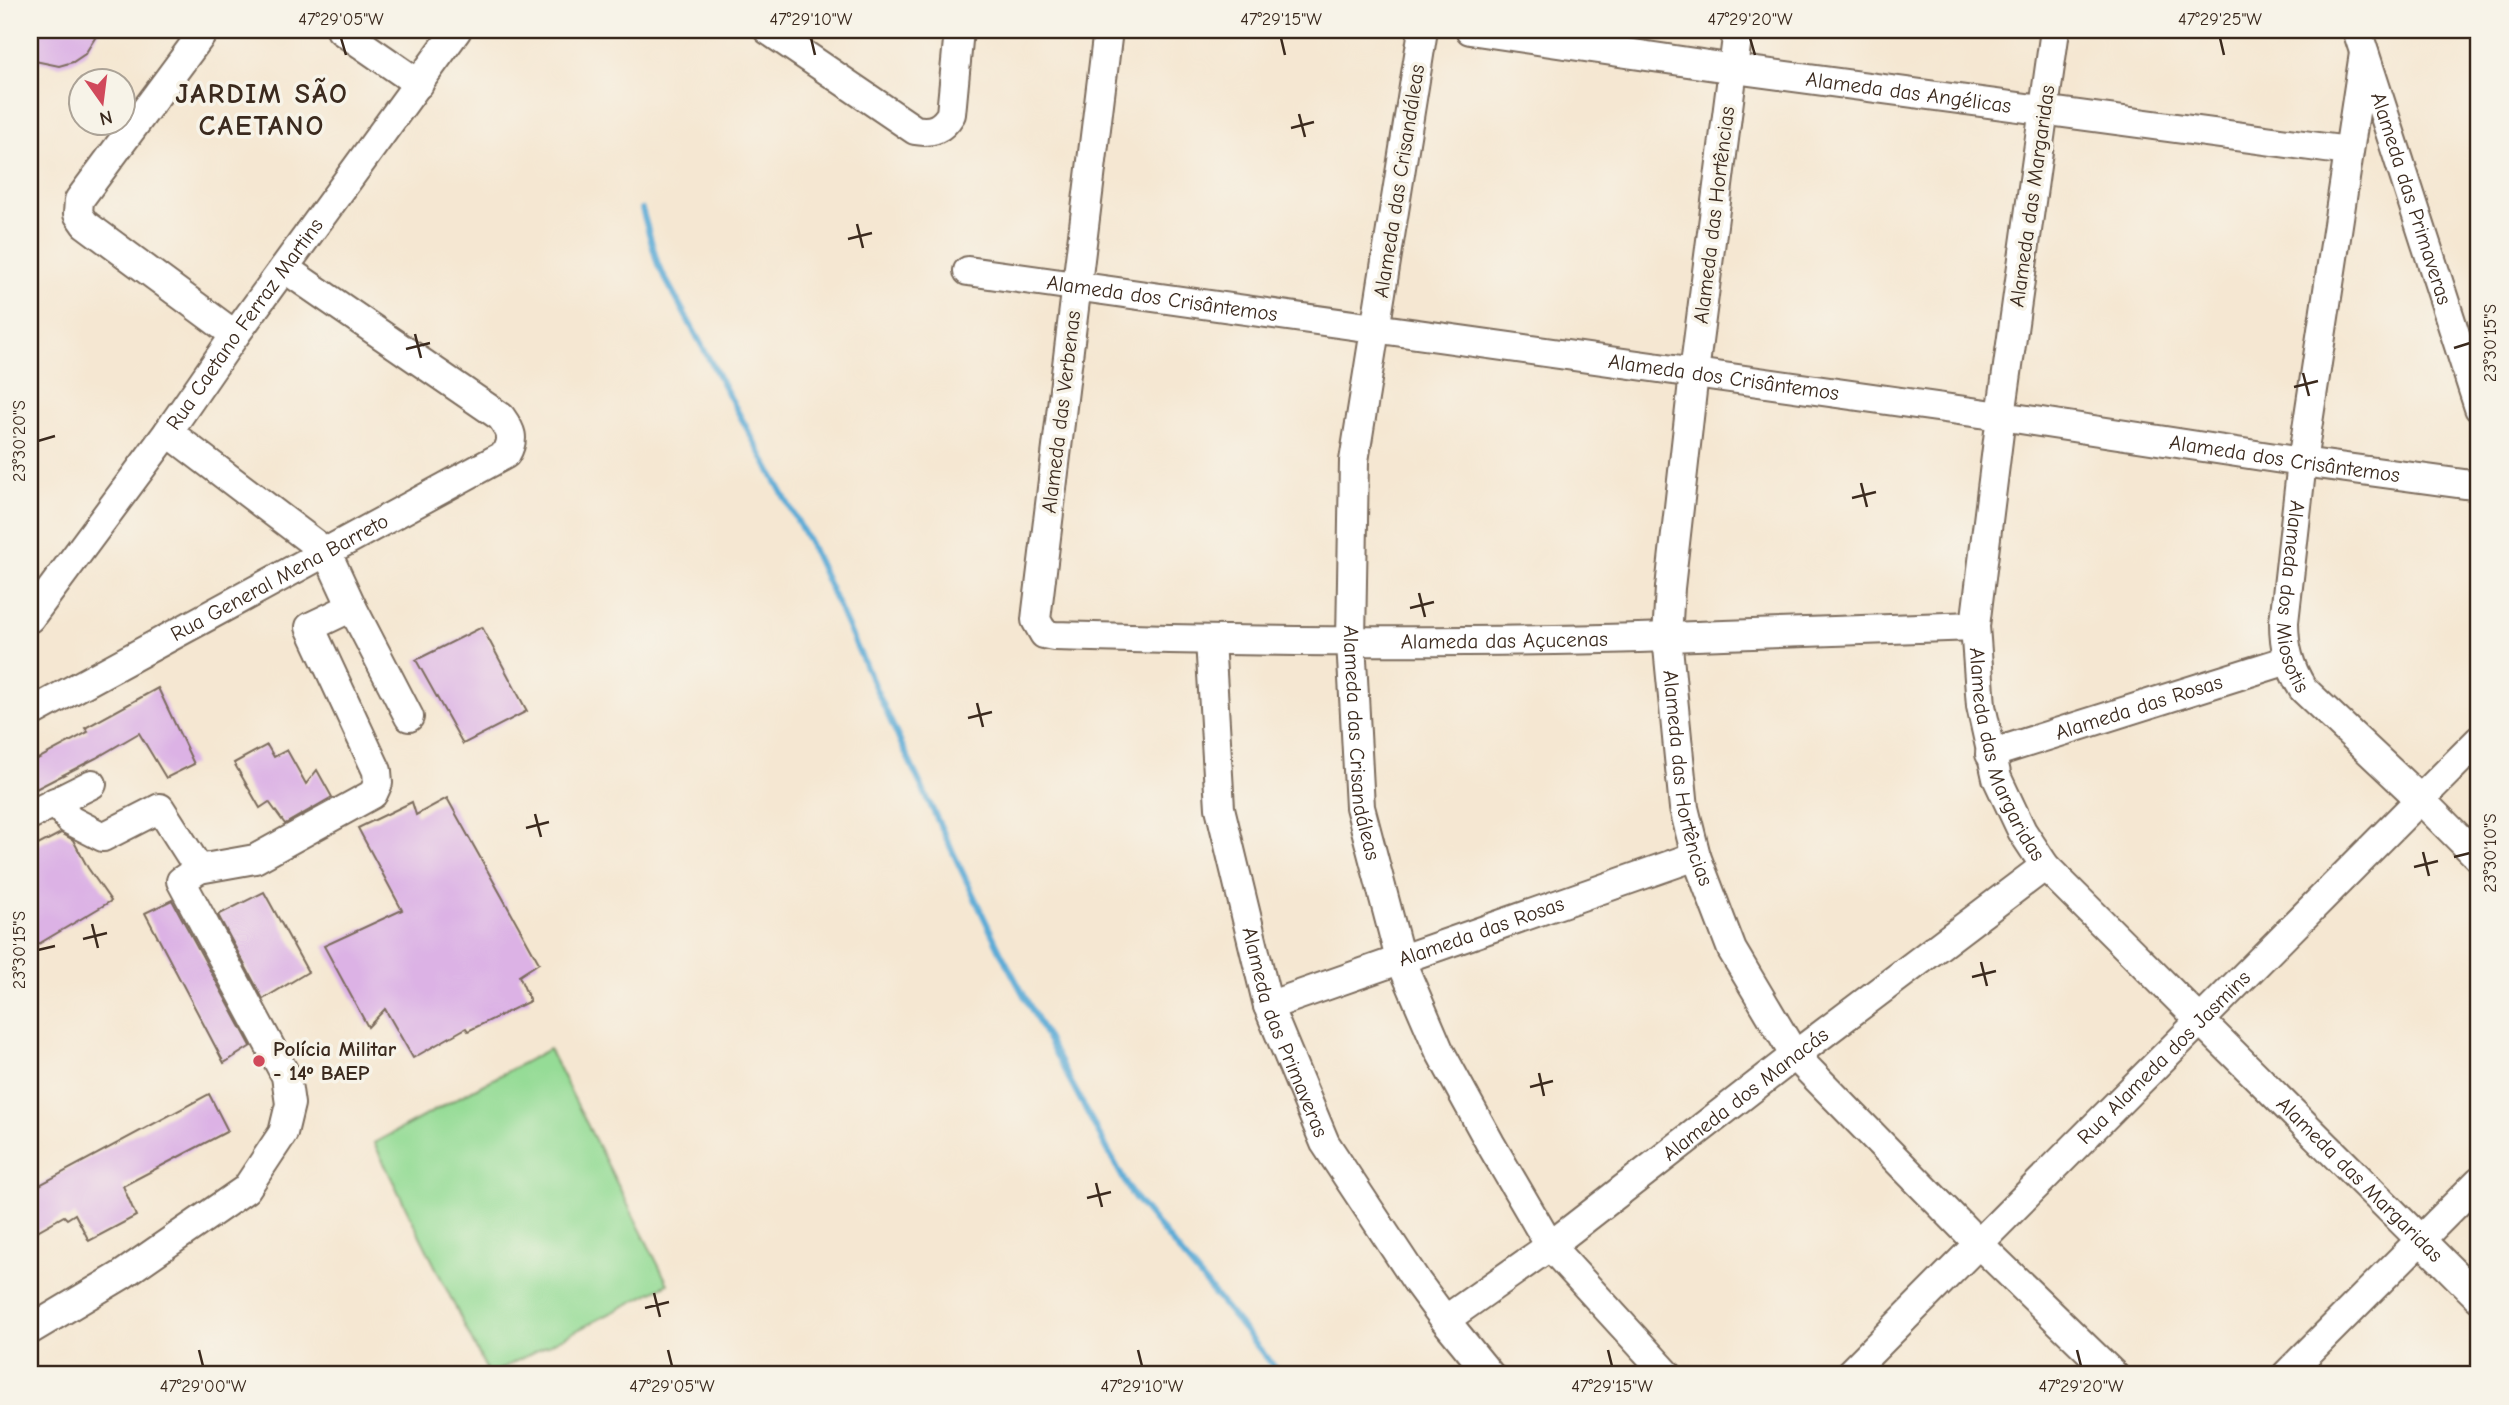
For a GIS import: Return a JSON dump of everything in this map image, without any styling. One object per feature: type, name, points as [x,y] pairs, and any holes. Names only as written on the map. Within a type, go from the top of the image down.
[{"type":"street","points":[[205,30],[79,200],[78,214],[85,224],[235,335]]},
{"type":"street","points":[[341,30],[419,84]]},
{"type":"street","name":"Rua Caetano Ferraz Martins","points":[[30,618],[168,432],[235,335],[457,30]]},
{"type":"street","points":[[768,30],[915,130],[926,132],[937,130],[946,124],[951,114],[959,30]]},
{"type":"street","name":"Alameda das Verbenas","points":[[1038,627],[1037,611],[1108,30]]},
{"type":"street","name":"Alameda das Crisandáleas","points":[[1423,30],[1354,461],[1350,641],[1360,807],[1400,959],[1440,1050],[1490,1143],[1550,1246],[1668,1375]]},
{"type":"street","name":"Alameda das Angélicas","points":[[1470,30],[2348,151]]},
{"type":"street","name":"Alameda das Hortências","points":[[1738,30],[1695,373],[1670,588],[1667,637],[1684,808],[1696,856],[1732,950],[1796,1056],[1979,1243],[2115,1375]]},
{"type":"street","name":"Alameda das Margaridas","points":[[2055,30],[2001,416],[1975,626],[1981,706],[1990,754],[2002,792],[2022,831],[2045,866],[2479,1298]]},
{"type":"street","name":"Alameda das Primaveras","points":[[2361,41],[2369,110],[2479,408]]},
{"type":"street","name":"Alameda dos Miosotis","points":[[2369,110],[2348,151],[2302,462],[2284,642],[2288,660],[2303,689],[2479,858]]},
{"type":"street","name":"Rua General Mena Barreto","points":[[30,713],[506,454],[512,444],[512,431],[501,417],[284,268]]},
{"type":"street","name":"Alameda dos Crisântemos","points":[[968,271],[2479,486]]},
{"type":"street","points":[[168,432],[327,553],[409,717]]},
{"type":"street","points":[[30,1330],[122,1275],[246,1188],[283,1133],[290,1104],[286,1076],[181,881],[199,869],[255,859],[373,794],[378,783],[377,771],[310,627],[352,607]]},
{"type":"street","name":"Alameda das Açucenas","points":[[1038,627],[1044,634],[1054,636],[1350,641],[1667,637],[1975,626]]},
{"type":"street","name":"Alameda das Primaveras","points":[[1210,640],[1220,808],[1268,1006],[1325,1143],[1445,1320],[1490,1375]]},
{"type":"street","name":"Alameda das Rosas","points":[[1990,754],[2288,660]]},
{"type":"street","name":"Rua Alameda dos Jasmins","points":[[1848,1375],[2479,740]]},
{"type":"street","points":[[30,815],[92,784]]},
{"type":"street","points":[[55,802],[70,820],[103,837],[160,808],[199,869]]},
{"type":"street","name":"Alameda das Rosas","points":[[1268,1006],[1696,856]]},
{"type":"street","name":"Alameda dos Manacás","points":[[1445,1320],[1550,1246],[2045,866]]},
{"type":"street","points":[[2286,1375],[2479,1181]]},
{"type":"green space","points":[[549,1049],[668,1284],[489,1375],[374,1143]]},
{"type":"building","points":[[30,30],[100,30],[85,54],[73,62],[59,66],[30,60]]},
{"type":"building","points":[[482,627],[527,711],[463,744],[416,660]]},
{"type":"building","points":[[158,688],[194,764],[166,778],[139,733],[30,792],[30,763],[88,732],[85,728]]},
{"type":"building","points":[[267,745],[274,757],[287,750],[306,784],[317,770],[332,797],[285,824],[269,802],[260,808],[234,763]]},
{"type":"building","points":[[447,798],[539,963],[519,976],[530,1001],[468,1031],[466,1028],[413,1058],[385,1009],[368,1027],[324,946],[402,910],[358,828],[412,802],[416,815]]},
{"type":"building","points":[[61,833],[73,840],[111,901],[30,949],[30,849]]},
{"type":"building","points":[[264,892],[308,972],[263,999],[218,915]]},
{"type":"building","points":[[172,900],[251,1046],[224,1063],[145,913]]},
{"type":"building","points":[[209,1094],[228,1131],[123,1186],[136,1216],[89,1241],[75,1214],[67,1219],[64,1216],[30,1235],[30,1190]]},
{"type":"waterway","points":[[642,209],[658,265],[810,544],[1001,953],[1131,1193],[1281,1375]]},
{"type":"place","name":"Polícia Militar - 14º BAEP","points":[[259,1061]]},
{"type":"district","name":"JARDIM SÃO CAETANO","points":[[262,109]]}]
